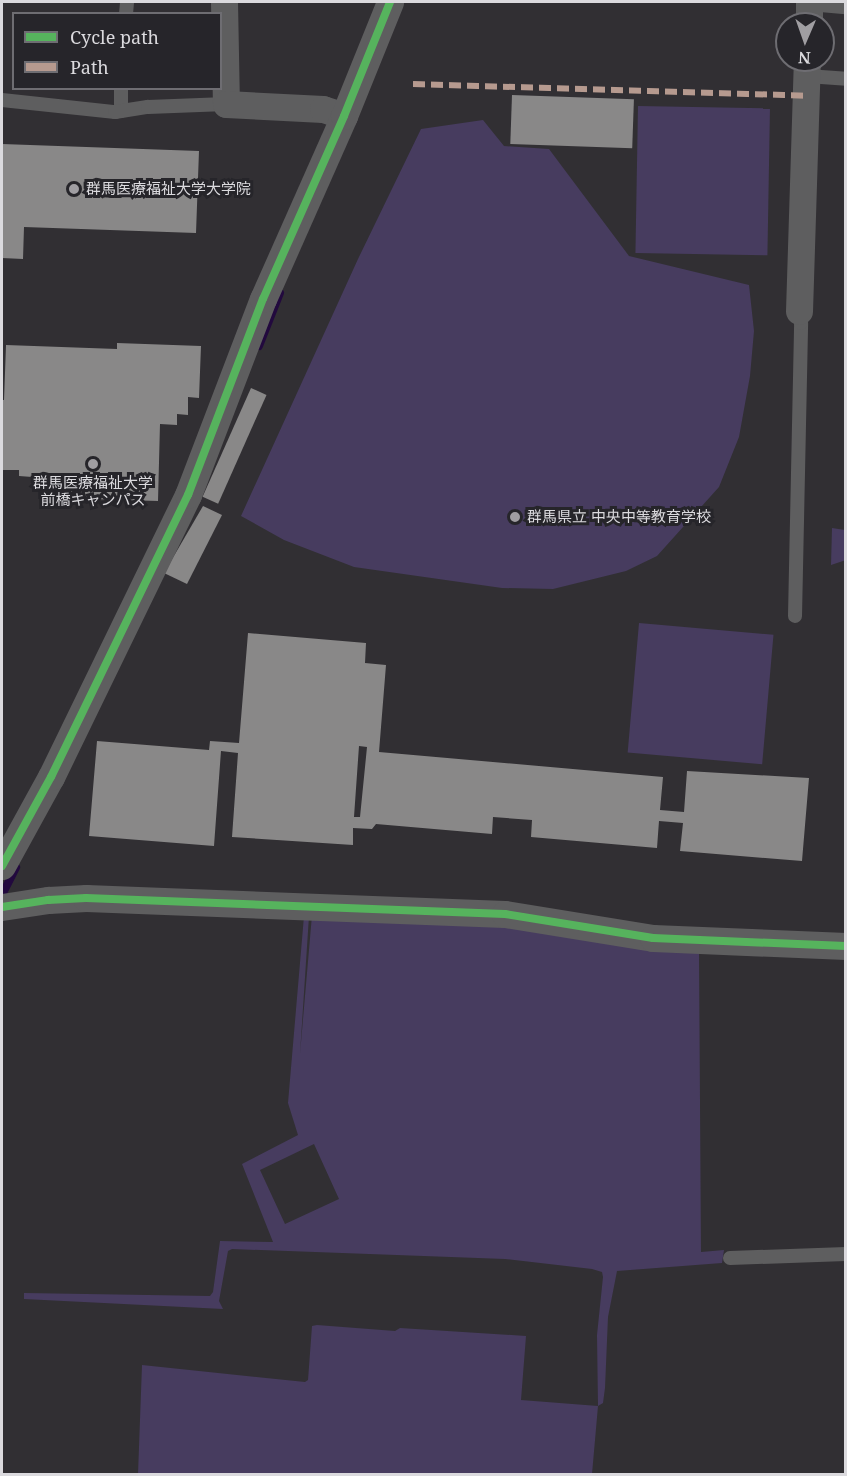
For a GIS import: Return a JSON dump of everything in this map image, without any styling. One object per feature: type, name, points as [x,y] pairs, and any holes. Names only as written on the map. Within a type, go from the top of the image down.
[{"type":"street","points":[[224,2],[226,104],[323,110],[344,116]]},
{"type":"street","points":[[2,866],[51,777],[188,495],[263,298],[344,116],[390,2]]},
{"type":"street","points":[[799,311],[807,72]]},
{"type":"street","points":[[3,911],[69,898],[505,914],[653,938],[846,946]]},
{"type":"lane","points":[[809,10],[846,7]]},
{"type":"lane","points":[[821,72],[846,79]]},
{"type":"lane","points":[[121,90],[121,111]]},
{"type":"lane","points":[[2,100],[106,112],[148,107],[226,104]]},
{"type":"lane","points":[[795,616],[801,334],[799,311]]},
{"type":"lane","points":[[730,1258],[846,1254]]},
{"type":"shaded area","points":[[638,106],[770,108],[767,255],[635,253]]},
{"type":"shaded area","points":[[483,120],[504,146],[549,149],[629,256],[749,285],[754,331],[750,376],[739,437],[719,487],[657,556],[626,571],[553,589],[502,588],[354,567],[284,540],[241,516],[358,259],[421,129]]},
{"type":"shaded area","points":[[832,528],[845,530],[846,560],[831,565]]},
{"type":"shaded area","points":[[639,623],[773,635],[762,764],[628,753]]},
{"type":"shaded area","points":[[312,915],[508,924],[699,952],[701,1252],[724,1250],[722,1263],[617,1271],[608,1317],[603,1403],[598,1406],[597,1335],[603,1277],[602,1272],[592,1269],[505,1259],[232,1249],[228,1251],[219,1301],[223,1309],[24,1299],[24,1293],[210,1296],[213,1292],[220,1241],[273,1242],[242,1164],[298,1135],[288,1103],[304,916],[309,916],[300,1054]],"holes":[[[314,1144],[339,1199],[285,1224],[260,1170]]]},
{"type":"shaded area","points":[[317,1325],[395,1331],[400,1328],[526,1336],[521,1400],[598,1406],[592,1474],[138,1474],[142,1365],[305,1382],[308,1380],[312,1326]]},
{"type":"building","points":[[512,95],[634,99],[632,148],[510,144]]},
{"type":"building","points":[[2,144],[199,151],[196,233],[24,227],[23,259],[2,258]]},
{"type":"building","points":[[117,343],[201,346],[199,398],[188,397],[188,415],[177,414],[177,425],[160,424],[158,501],[58,498],[59,479],[19,476],[19,470],[2,470],[2,400],[4,400],[6,345],[117,349]]},
{"type":"building","points":[[251,388],[267,395],[218,504],[203,497]]},
{"type":"building","points":[[203,506],[222,515],[187,584],[164,573]]},
{"type":"building","points":[[248,633],[366,643],[365,663],[386,665],[379,752],[663,777],[660,810],[684,812],[687,771],[809,778],[802,861],[680,851],[683,823],[659,821],[657,848],[531,837],[532,820],[493,817],[492,834],[376,824],[372,829],[353,828],[353,845],[232,837],[238,753],[221,751],[214,846],[89,836],[97,741],[209,750],[210,741],[239,743]],"holes":[[[359,746],[367,747],[360,817],[354,817]]]},
{"type":"waterway","points":[[259,346],[280,293]]},
{"type":"waterway","points":[[2,895],[16,867]]},
{"type":"marked path","points":[[413,84],[806,96]]},
{"type":"cycle path","points":[[2,866],[51,777],[188,495],[263,299],[344,116],[390,2]]},
{"type":"cycle path","points":[[2,907],[48,900],[86,898],[505,914],[653,938],[846,946]]},
{"type":"place","name":"群馬医療福祉大学大学院","points":[[74,189]]},
{"type":"place","name":"群馬医療福祉大学 前橋キャンパス","points":[[93,464]]},
{"type":"place","name":"群馬県立 中央中等教育学校","points":[[515,517]]}]
